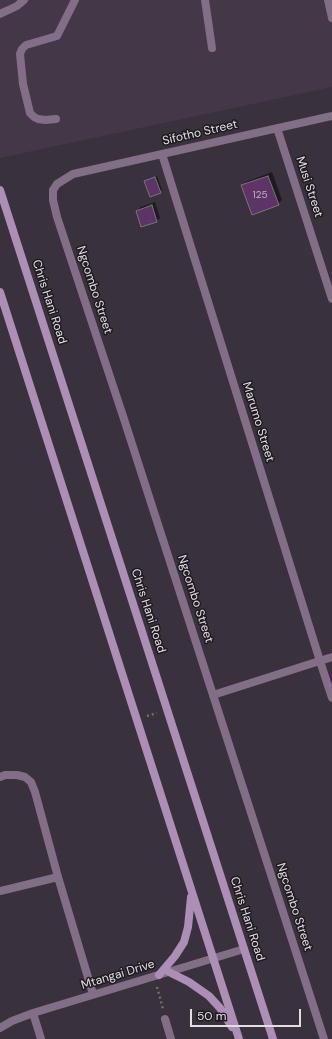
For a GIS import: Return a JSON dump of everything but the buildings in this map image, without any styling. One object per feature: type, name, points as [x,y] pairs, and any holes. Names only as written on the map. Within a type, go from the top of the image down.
[{"type":"main road","name":"Chris Hani Road","points":[[0,190],[273,1039]]},
{"type":"main road","points":[[0,292],[239,1037]]},
{"type":"main road","points":[[156,976],[175,956],[184,942],[188,927],[192,891]]},
{"type":"main road","points":[[169,972],[189,982],[209,996],[220,1008],[239,1037]]},
{"type":"street","points":[[0,14],[17,6],[24,0]]},
{"type":"street","points":[[56,119],[38,119],[30,113],[23,84],[20,54],[22,49],[33,42],[57,36],[75,0]]},
{"type":"street","points":[[205,0],[212,48]]},
{"type":"street","points":[[328,0],[332,18]]},
{"type":"street","name":"Sifotho Street","points":[[73,174],[332,116]]},
{"type":"street","name":"Musi Street","points":[[277,128],[332,299]]},
{"type":"street","name":"Marumo Street","points":[[162,154],[332,698]]},
{"type":"street","name":"Ngcombo Street","points":[[73,174],[57,184],[53,190],[58,217],[324,1039]]},
{"type":"street","points":[[213,695],[332,657]]},
{"type":"street","points":[[0,777],[5,775],[17,775],[24,777],[31,782],[93,994]]},
{"type":"street","points":[[0,891],[58,877]]},
{"type":"street","name":"Mtangai Drive","points":[[0,1028],[12,1021],[33,1013],[244,950]]},
{"type":"street","points":[[33,1013],[41,1039]]},
{"type":"street","points":[[165,1019],[171,1039]]},
{"type":"path","points":[[137,720],[168,710]]},
{"type":"path","points":[[156,976],[165,1019]]},
{"type":"shaded area","points":[[0,0],[332,0],[332,87],[0,158]]}]
